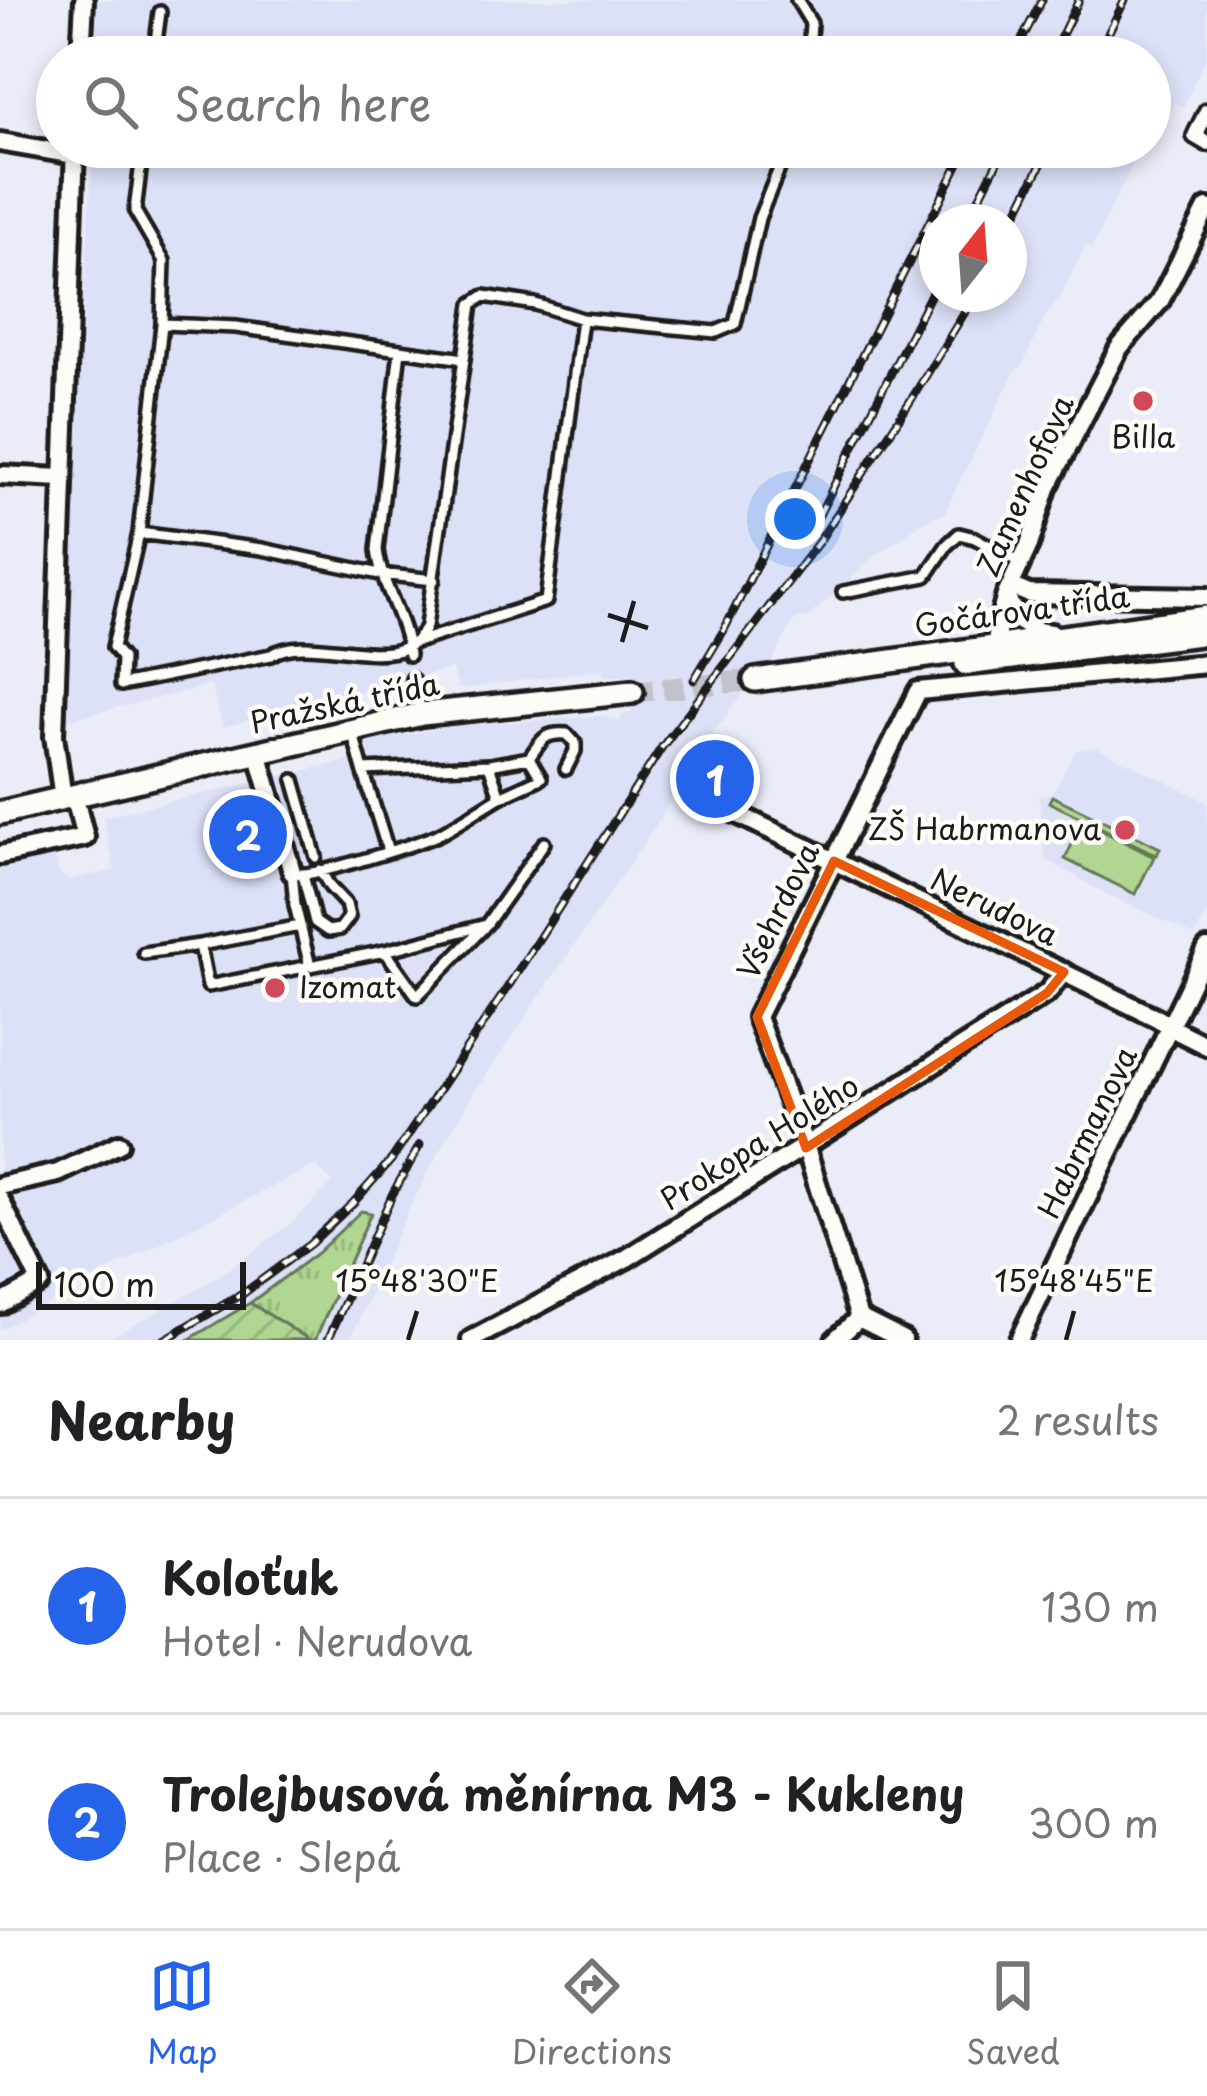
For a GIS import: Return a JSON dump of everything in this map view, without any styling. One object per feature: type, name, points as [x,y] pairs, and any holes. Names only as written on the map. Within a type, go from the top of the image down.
[{"type":"street","points":[[82,36],[84,0]]},
{"type":"street","points":[[1207,111],[1195,136],[1207,143]]},
{"type":"street","points":[[0,142],[36,146]]},
{"type":"street","points":[[0,855],[85,837],[54,736],[74,168]]},
{"type":"street","name":"Zamenhofova","points":[[997,646],[1008,591],[1047,488],[1119,349],[1160,301],[1207,208]]},
{"type":"street","points":[[0,475],[62,478]]},
{"type":"street","points":[[1078,634],[1022,626],[1008,591],[1207,597]]},
{"type":"street","name":"Gočárova třída","points":[[755,680],[1207,617]]},
{"type":"street","name":"Gočárova třída","points":[[846,669],[1021,658],[1207,634]]},
{"type":"street","points":[[997,646],[1021,658]]},
{"type":"street","name":"Všehrdova","points":[[859,1318],[806,1148],[757,1017],[916,692],[1207,664]]},
{"type":"street","name":"Pražská třída","points":[[0,813],[422,714],[632,692]]},
{"type":"street","points":[[258,752],[276,820],[297,873]]},
{"type":"street","name":"Nerudova","points":[[690,791],[1207,1046]]},
{"type":"street","name":"Habrmanova","points":[[1018,1340],[1207,949]]},
{"type":"street","name":"Prokopa Holého","points":[[471,1340],[627,1258],[806,1148],[1047,993],[1064,972]]},
{"type":"street","points":[[0,1186],[58,1173],[119,1144]]},
{"type":"street","points":[[0,1200],[40,1282],[0,1304]]},
{"type":"street","points":[[835,1340],[859,1318],[903,1340]]},
{"type":"lane","points":[[797,0],[812,23],[811,36]]},
{"type":"lane","points":[[157,36],[160,12]]},
{"type":"lane","points":[[141,168],[136,211],[164,261],[163,324],[139,533],[113,647],[122,658],[121,685],[271,655],[282,647],[408,651],[420,641],[546,601],[582,319]]},
{"type":"lane","points":[[420,641],[434,580],[472,304],[484,296],[535,304],[582,319],[716,332],[735,324],[758,218],[779,168]]},
{"type":"lane","points":[[163,324],[236,327],[464,359]]},
{"type":"lane","points":[[400,350],[377,550],[380,574],[404,622],[408,651]]},
{"type":"lane","points":[[139,533],[434,580]]},
{"type":"lane","points":[[843,592],[926,576],[959,534],[1021,563]]},
{"type":"lane","points":[[412,679],[422,714]]},
{"type":"lane","points":[[352,730],[388,851]]},
{"type":"lane","points":[[363,770],[489,765],[529,758],[554,733],[573,739],[575,751],[566,769]]},
{"type":"lane","points":[[297,873],[438,835],[541,778],[529,758]]},
{"type":"lane","points":[[489,765],[500,797]]},
{"type":"lane","points":[[294,780],[316,857]]},
{"type":"lane","points":[[276,820],[303,812]]},
{"type":"lane","points":[[385,951],[417,996],[486,925],[544,843]]},
{"type":"lane","points":[[297,873],[316,922],[333,931],[347,922],[348,908],[320,870]]},
{"type":"lane","points":[[297,873],[300,926],[310,966]]},
{"type":"lane","points":[[200,945],[208,986],[385,951],[486,925]]},
{"type":"lane","points":[[144,953],[300,926]]},
{"type":"highlighted area","points":[[834,861],[1064,972],[1047,993],[806,1148],[757,1017]]},
{"type":"shaded area","points":[[97,0],[1207,0],[1207,54],[1184,106],[1174,103],[1171,109],[1171,36],[96,36]]},
{"type":"shaded area","points":[[92,168],[1131,168],[1092,248],[1085,246],[1021,368],[1017,367],[944,513],[878,553],[808,617],[795,619],[772,661],[699,751],[658,822],[473,1094],[411,1204],[350,1340],[315,1340],[371,1214],[272,1288],[188,1340],[106,1340],[203,1286],[291,1223],[333,1183],[315,1165],[0,1330],[0,867],[54,854],[59,874],[70,880],[115,870],[103,817],[364,757],[369,741],[462,725],[602,716],[620,722],[633,706],[631,675],[605,676],[604,669],[459,689],[452,668],[223,727],[211,685],[66,720]]},
{"type":"shaded area","name":"ZŠ Habrmanova","points":[[1095,747],[1207,802],[1207,911],[1195,936],[1045,859],[1039,796],[1052,794],[1076,751]]},
{"type":"green space","points":[[1052,796],[1160,848],[1157,855],[1049,802]]},
{"type":"green space","points":[[1083,821],[1154,857],[1135,894],[1065,859]]},
{"type":"green space","points":[[361,1211],[371,1213],[315,1340],[250,1303],[317,1253]]},
{"type":"green space","points":[[250,1303],[310,1340],[188,1340]]},
{"type":"tunnel","points":[[632,692],[755,680]]},
{"type":"railway","points":[[1024,36],[1042,0]]},
{"type":"railway","points":[[1061,36],[1079,0]]},
{"type":"railway","points":[[1107,36],[1125,0]]},
{"type":"railway","points":[[694,680],[724,630],[956,168]]},
{"type":"railway","points":[[976,204],[994,168]]},
{"type":"railway","points":[[1021,204],[1039,168]]},
{"type":"railway","points":[[818,517],[922,312]]},
{"type":"railway","points":[[164,1340],[244,1293],[310,1244],[392,1159],[662,747],[820,540],[965,312]]},
{"type":"railway","points":[[328,1340],[392,1195],[420,1145]]},
{"type":"place","name":"Billa","points":[[1143,401]]},
{"type":"place","name":"Koloťuk","points":[[715,779]]},
{"type":"place","name":"ZŠ Habrmanova","points":[[1125,830]]},
{"type":"place","name":"Trolejbusová měnírna M3 - Kukleny","points":[[248,834]]},
{"type":"place","name":"Izomat","points":[[275,988]]}]
